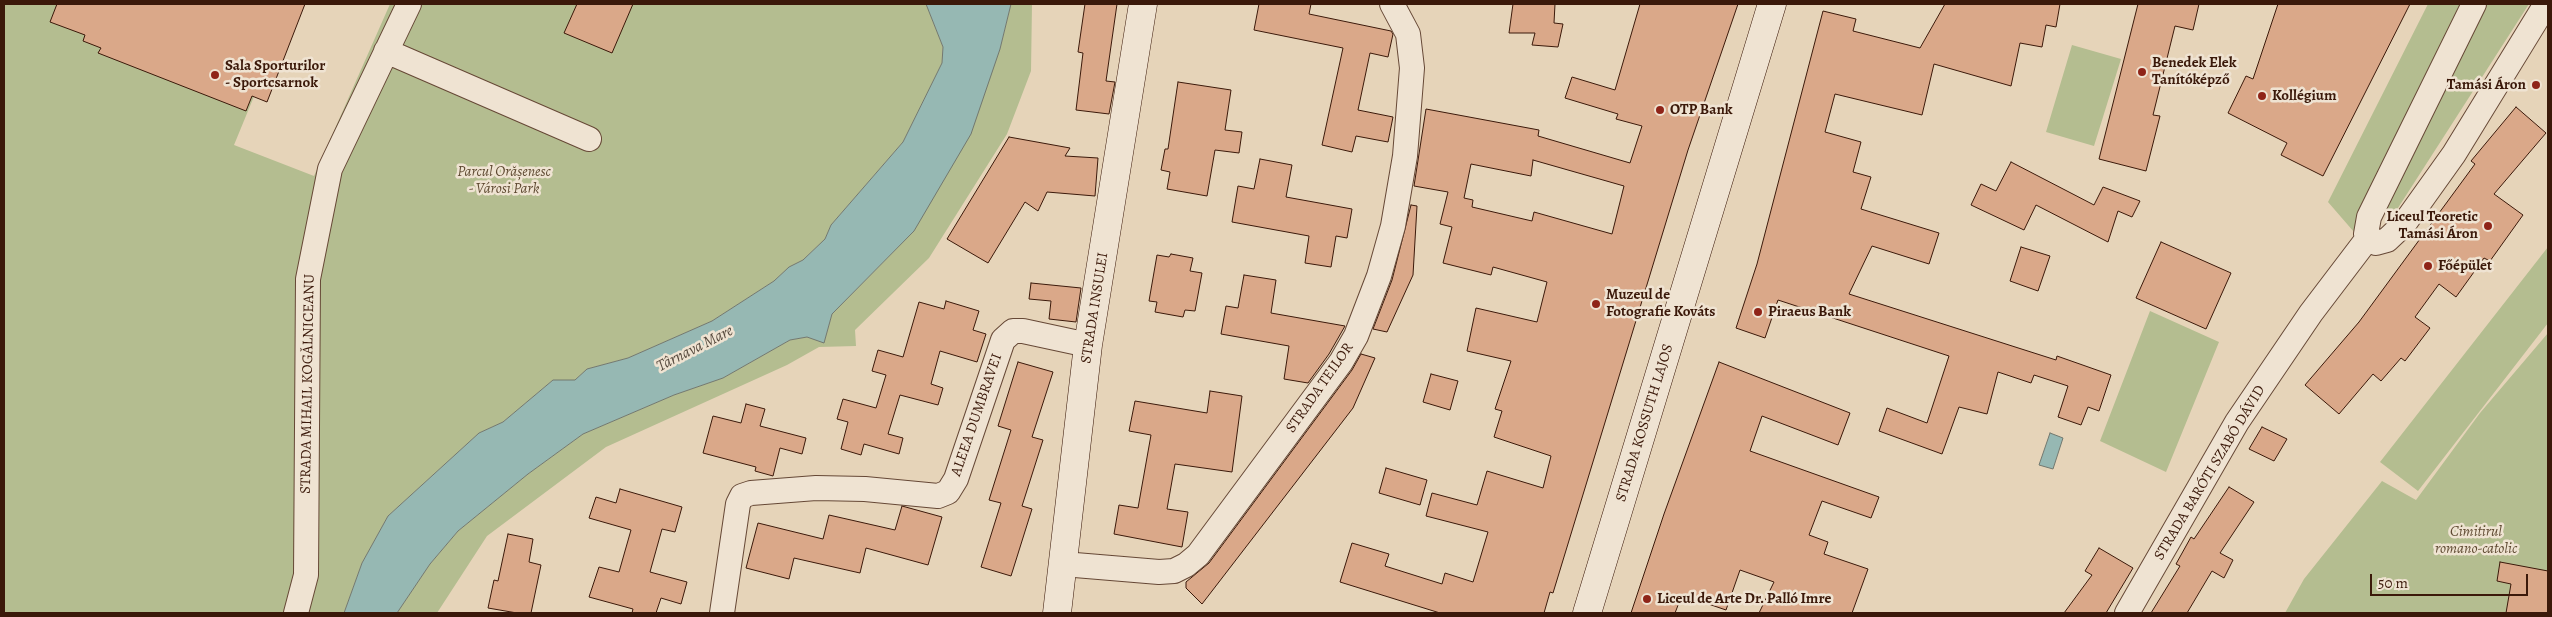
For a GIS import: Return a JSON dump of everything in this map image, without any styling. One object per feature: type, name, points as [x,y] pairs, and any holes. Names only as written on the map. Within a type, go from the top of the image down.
[{"type":"main road","name":"STRADA INSULEI","points":[[1057,613],[1088,345],[1143,4]]},
{"type":"main road","name":"STRADA KOSSUTH LAJOS","points":[[1587,613],[1772,4]]},
{"type":"street","name":"STRADA MIHAIL KOGĂLNICEANU","points":[[296,613],[306,575],[308,279],[330,169],[409,4]]},
{"type":"street","name":"STRADA TEILOR","points":[[1064,564],[1159,572],[1174,571],[1186,565],[1198,555],[1341,362],[1356,336],[1379,276],[1393,226],[1405,156],[1412,68],[1408,34],[1392,4]]},
{"type":"street","points":[[2474,4],[2369,217],[2366,228],[2368,238],[2376,243],[2381,243],[2395,235],[2454,154],[2546,4]]},
{"type":"street","points":[[386,51],[589,139]]},
{"type":"street","name":"STRADA BARÓTI SZABÓ DÁVID","points":[[2127,613],[2237,422],[2311,313],[2368,238]]},
{"type":"street","name":"ALEEA DUMBRAVEI","points":[[722,613],[738,504],[742,496],[751,493],[816,488],[866,489],[938,496],[948,492],[956,479],[1003,340],[1014,332],[1023,331],[1088,345]]},
{"type":"green space","name":"Parcul Orășenesc - Városi Park","points":[[4,4],[292,4],[234,145],[314,176],[390,4],[926,4],[943,47],[942,63],[903,142],[831,225],[825,239],[803,260],[789,267],[774,281],[712,321],[628,358],[587,369],[575,380],[553,380],[503,422],[479,433],[388,516],[362,563],[344,613],[4,613]]},
{"type":"green space","points":[[1011,4],[1032,4],[1031,71],[1007,134],[929,258],[855,330],[856,346],[819,347],[787,365],[606,447],[487,536],[437,613],[397,613],[430,564],[458,531],[528,474],[583,434],[674,395],[723,378],[790,340],[807,337],[824,342],[832,314],[914,231],[1000,49]]},
{"type":"green space","points":[[2428,4],[2463,4],[2354,232],[2328,202]]},
{"type":"green space","points":[[2485,4],[2529,4],[2396,211],[2390,215],[2385,211]]},
{"type":"green space","points":[[2072,45],[2121,59],[2094,146],[2046,132]]},
{"type":"green space","points":[[2548,247],[2548,323],[2418,491],[2380,462]]},
{"type":"green space","points":[[2150,311],[2219,342],[2166,472],[2100,441]]},
{"type":"green space","name":"Cimitirul romano-catolic","points":[[2548,333],[2548,613],[2285,613],[2304,579],[2382,481],[2416,500],[2480,413]]},
{"type":"water","name":"Târnava Mare","points":[[926,4],[1011,4],[1000,49],[971,134],[914,231],[832,314],[824,343],[807,337],[790,340],[723,378],[674,395],[583,434],[528,474],[458,531],[430,564],[397,613],[344,613],[362,563],[388,516],[479,433],[503,422],[553,380],[575,380],[587,369],[628,358],[712,321],[774,281],[789,267],[803,260],[825,239],[831,225],[903,142],[942,63],[943,47]]},
{"type":"water","points":[[2050,433],[2063,438],[2053,469],[2039,465]]},
{"type":"building","name":"Sala Sporturilor - Sportcsarnok","points":[[57,4],[305,4],[267,102],[252,96],[246,111],[98,53],[101,48],[83,41],[85,35],[50,22]]},
{"type":"building","points":[[577,4],[633,4],[612,53],[564,33]]},
{"type":"building","points":[[1085,4],[1117,4],[1106,81],[1115,82],[1109,114],[1076,110],[1083,53],[1078,52]]},
{"type":"building","points":[[1259,4],[1311,4],[1309,14],[1391,31],[1393,34],[1388,57],[1370,53],[1358,110],[1393,117],[1388,142],[1356,136],[1352,152],[1322,145],[1343,48],[1254,30]]},
{"type":"building","points":[[1513,4],[1555,4],[1554,23],[1563,24],[1558,47],[1532,45],[1535,33],[1509,33]]},
{"type":"building","points":[[1640,4],[1738,4],[1688,150],[1553,593],[1550,592],[1544,613],[1440,613],[1340,582],[1352,543],[1389,554],[1385,566],[1442,584],[1445,573],[1473,582],[1488,532],[1426,516],[1432,493],[1477,505],[1487,471],[1543,488],[1551,456],[1494,437],[1502,411],[1495,409],[1511,361],[1467,351],[1476,308],[1537,322],[1547,282],[1493,267],[1491,275],[1443,263],[1452,227],[1440,224],[1448,192],[1414,186],[1426,109],[1539,130],[1538,136],[1630,163],[1642,126],[1616,119],[1618,114],[1565,98],[1572,77],[1615,90]],"holes":[[[1533,160],[1624,186],[1612,234],[1534,212],[1532,221],[1472,207],[1473,200],[1464,198],[1471,164],[1531,176]]]},
{"type":"building","points":[[1945,4],[2060,4],[2056,27],[2046,25],[2042,47],[2020,43],[2011,86],[1934,64],[1922,115],[1835,94],[1825,132],[1861,142],[1853,172],[1871,177],[1861,209],[1939,233],[1929,264],[1872,246],[1849,294],[2056,360],[2057,356],[2111,375],[2099,411],[2088,407],[2081,425],[2058,417],[2068,386],[2034,375],[2031,383],[1998,372],[1987,414],[1959,407],[1942,454],[1879,431],[1887,408],[1927,423],[1949,356],[1778,300],[1765,338],[1736,328],[1757,264],[1823,11],[1856,19],[1853,31],[1920,48]]},
{"type":"building","name":"Benedek Elek Tanítóképző","points":[[2138,4],[2199,4],[2193,30],[2175,26],[2153,115],[2160,116],[2146,171],[2099,159]]},
{"type":"building","name":"Kollégium","points":[[2278,4],[2410,4],[2323,176],[2281,155],[2287,143],[2228,113],[2246,76],[2253,79]]},
{"type":"building","points":[[1178,82],[1231,90],[1225,130],[1242,132],[1239,153],[1215,150],[1207,196],[1167,189],[1170,172],[1161,170],[1165,149],[1168,149]]},
{"type":"building","points":[[2516,107],[2546,133],[2494,194],[2523,215],[2490,261],[2484,258],[2456,297],[2439,284],[2415,317],[2430,328],[2405,361],[2401,358],[2381,381],[2373,374],[2339,414],[2305,385],[2359,322],[2475,164],[2471,161]]},
{"type":"building","points":[[1009,137],[1070,148],[1065,156],[1098,158],[1095,196],[1047,192],[1038,211],[1025,202],[988,263],[947,239]]},
{"type":"building","points":[[1260,159],[1292,165],[1286,197],[1352,209],[1347,238],[1336,236],[1331,267],[1305,263],[1309,236],[1232,222],[1238,186],[1254,189]]},
{"type":"building","points":[[2011,162],[2094,205],[2103,187],[2140,201],[2132,217],[2118,211],[2108,242],[2036,205],[2024,230],[1971,205],[1981,184],[1996,191]]},
{"type":"building","points":[[1411,205],[1417,206],[1413,275],[1387,332],[1373,329],[1392,280]]},
{"type":"building","points":[[2161,242],[2231,273],[2206,329],[2136,298]]},
{"type":"building","points":[[2021,247],[2050,256],[2038,291],[2010,281]]},
{"type":"building","points":[[1171,254],[1193,258],[1190,271],[1202,273],[1195,311],[1185,310],[1183,317],[1155,312],[1157,302],[1149,301],[1157,255],[1169,257]]},
{"type":"building","points":[[1244,275],[1276,280],[1271,313],[1345,326],[1329,354],[1308,383],[1284,379],[1289,346],[1221,334],[1226,306],[1238,308]]},
{"type":"building","points":[[1031,283],[1081,288],[1076,322],[1049,319],[1051,301],[1029,299]]},
{"type":"building","points":[[946,301],[979,311],[973,330],[986,334],[977,362],[940,351],[931,384],[943,388],[938,405],[900,395],[888,434],[903,438],[899,454],[864,444],[861,455],[841,449],[848,422],[837,419],[843,399],[876,408],[886,375],[872,371],[878,350],[903,357],[919,302],[944,309]]},
{"type":"building","points":[[1361,354],[1375,358],[1353,408],[1202,604],[1186,588],[1186,582],[1209,563],[1352,370]]},
{"type":"building","points":[[1018,362],[1053,372],[1032,437],[1043,440],[1022,506],[1032,509],[1011,576],[981,567],[1001,503],[989,500],[1011,430],[998,426]]},
{"type":"building","points":[[1719,362],[1850,413],[1838,445],[1762,416],[1750,451],[1879,497],[1871,518],[1822,501],[1809,535],[1828,542],[1824,554],[1868,569],[1852,613],[1759,613],[1774,582],[1740,570],[1726,610],[1682,595],[1675,613],[1631,613],[1664,514]]},
{"type":"building","points":[[1431,374],[1458,381],[1450,410],[1423,402]]},
{"type":"building","points":[[1210,391],[1242,396],[1232,472],[1175,464],[1167,509],[1188,512],[1182,547],[1114,534],[1119,505],[1138,508],[1151,435],[1129,431],[1135,401],[1207,413]]},
{"type":"building","points":[[746,404],[765,409],[760,426],[806,438],[802,454],[780,448],[773,476],[755,471],[756,467],[703,453],[713,416],[741,423]]},
{"type":"building","points":[[2262,427],[2287,439],[2274,461],[2249,449]]},
{"type":"building","points":[[1386,468],[1427,480],[1420,505],[1379,493]]},
{"type":"building","points":[[2229,487],[2254,502],[2220,553],[2233,560],[2224,578],[2212,571],[2187,613],[2151,613],[2180,566],[2176,564],[2191,537],[2194,539]]},
{"type":"building","points":[[620,489],[682,507],[675,532],[662,529],[650,572],[687,582],[681,604],[661,598],[656,613],[632,613],[633,609],[589,597],[599,567],[619,572],[631,530],[589,518],[596,497],[616,503]]},
{"type":"building","points":[[902,506],[942,517],[928,565],[866,548],[860,573],[794,558],[789,579],[746,568],[758,523],[823,539],[829,515],[895,530]]},
{"type":"building","points":[[508,534],[533,539],[529,562],[541,565],[531,613],[517,613],[488,608],[494,580],[498,581]]},
{"type":"building","points":[[2099,548],[2133,568],[2106,613],[2064,613],[2092,575],[2085,571]]},
{"type":"building","points":[[2500,562],[2548,571],[2548,613],[2506,613],[2511,584],[2497,581]]},
{"type":"place","name":"Benedek Elek Tanítóképző","points":[[2142,72]]},
{"type":"place","name":"Sala Sporturilor - Sportcsarnok","points":[[215,75]]},
{"type":"place","name":"Tamási Áron","points":[[2536,85]]},
{"type":"place","name":"Kollégium","points":[[2262,96]]},
{"type":"place","name":"OTP Bank","points":[[1660,110]]},
{"type":"place","name":"Liceul Teoretic Tamási Áron","points":[[2488,226]]},
{"type":"place","name":"Főépület","points":[[2428,266]]},
{"type":"place","name":"Muzeul de Fotografie Kováts","points":[[1596,304]]},
{"type":"place","name":"Piraeus Bank","points":[[1758,312]]},
{"type":"place","name":"Liceul de Arte Dr. Palló Imre","points":[[1647,599]]}]
